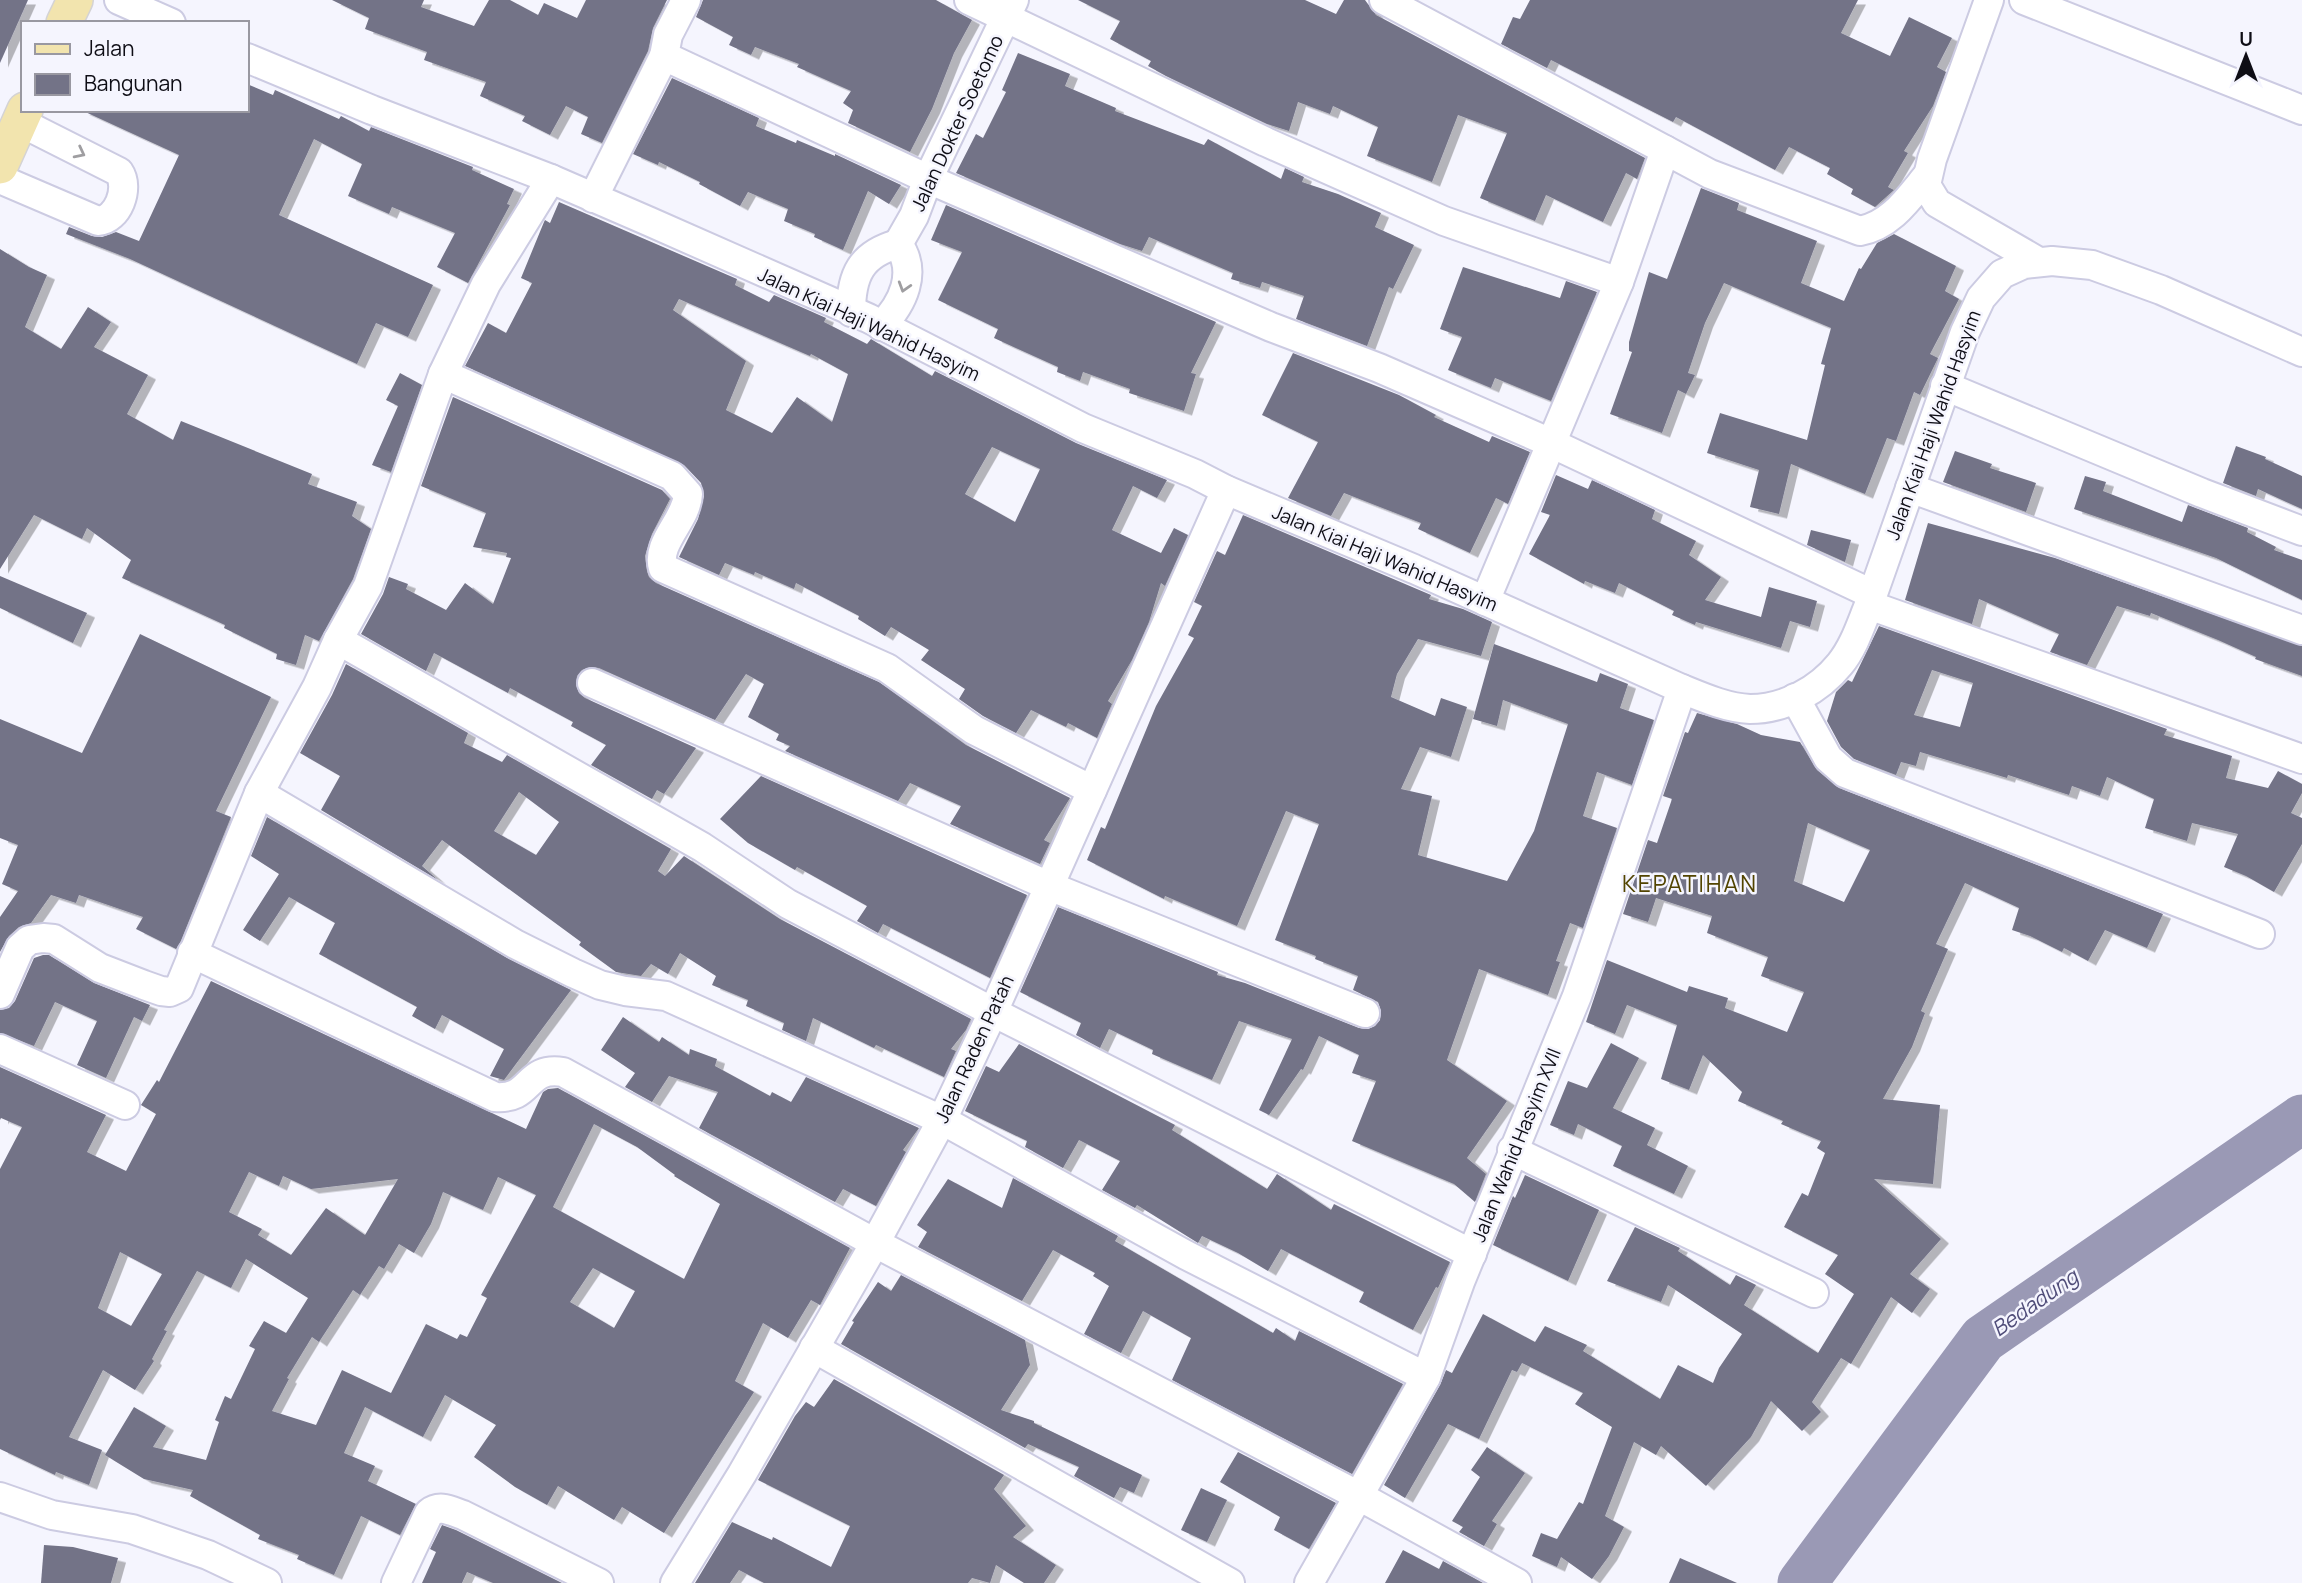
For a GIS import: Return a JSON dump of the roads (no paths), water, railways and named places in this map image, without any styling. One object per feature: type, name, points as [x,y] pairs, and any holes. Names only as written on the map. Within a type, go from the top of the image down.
[{"type":"main road","points":[[65,21],[75,0]]},
{"type":"main road","points":[[0,166],[22,116]]},
{"type":"street","points":[[119,0],[166,21]]},
{"type":"street","points":[[686,0],[668,35],[676,61],[928,179],[1271,327],[1379,368],[1551,443],[1870,599],[2302,759]]},
{"type":"street","points":[[969,0],[1010,9],[1254,136],[1444,220],[1619,282]]},
{"type":"street","points":[[1384,0],[1710,174],[1860,231],[1882,224],[1927,176]]},
{"type":"street","points":[[1989,0],[1926,185],[1937,203],[2039,262]]},
{"type":"street","points":[[2024,0],[2302,110]]},
{"type":"street","name":"Jalan Dokter Soetomo","points":[[898,244],[914,216],[928,179],[1010,9]]},
{"type":"street","name":"Jalan Kiai Haji Wahid Hasyim","points":[[248,58],[551,179],[881,326],[1083,428],[1195,474],[1682,690],[1749,709],[1770,708],[1810,691],[1841,663],[1855,639],[1965,332],[1981,298],[2002,274],[2024,264],[2039,262],[2092,265],[2161,290],[2302,352]]},
{"type":"street","points":[[593,198],[676,61]]},
{"type":"street","points":[[0,179],[98,221],[107,221],[113,216],[125,188],[124,179],[119,172],[22,116]]},
{"type":"street","points":[[1485,601],[1619,282],[1665,150]]},
{"type":"street","points":[[0,994],[20,948],[29,940],[54,939],[100,968],[161,991],[170,992],[179,988],[259,793],[368,586],[443,374],[486,284],[551,179]]},
{"type":"street","points":[[851,312],[853,286],[858,271],[872,255],[898,244],[904,252],[909,270],[907,282],[892,315],[881,326]]},
{"type":"street","points":[[443,374],[672,476],[688,494],[687,505],[661,554],[663,568],[887,668],[974,730],[1092,790]]},
{"type":"street","points":[[1945,386],[2202,493],[2302,531]]},
{"type":"street","points":[[1910,488],[2302,629]]},
{"type":"street","name":"Jalan Raden Patah","points":[[675,1583],[742,1474],[875,1243],[942,1120],[993,1012],[1226,490]]},
{"type":"street","points":[[338,640],[702,847],[788,904],[993,1012],[1472,1254]]},
{"type":"street","points":[[592,683],[1049,886],[1365,1013]]},
{"type":"street","name":"Jalan Wahid Hasyim XVII","points":[[1309,1583],[1426,1377],[1513,1150],[1577,996],[1682,690]]},
{"type":"street","points":[[1795,698],[1828,758],[1845,773],[2260,934]]},
{"type":"street","points":[[259,793],[515,943],[573,973],[600,985],[666,996],[942,1120],[1186,1255],[1426,1377]]},
{"type":"street","points":[[192,953],[495,1097],[508,1098],[520,1093],[539,1074],[552,1070],[563,1072],[875,1243],[1359,1496],[1517,1583]]},
{"type":"street","points":[[0,1049],[125,1105]]},
{"type":"street","points":[[1513,1150],[1814,1293]]},
{"type":"street","points":[[814,1348],[1230,1583]]},
{"type":"street","points":[[0,1497],[52,1515],[132,1529],[208,1555],[267,1583]]},
{"type":"street","points":[[396,1583],[429,1513],[434,1508],[444,1508],[599,1583]]},
{"type":"waterway","name":"Bedadung","points":[[1802,1583],[1983,1339],[2302,1119]]},
{"type":"district","name":"KEPATIHAN","points":[[1690,884]]}]
